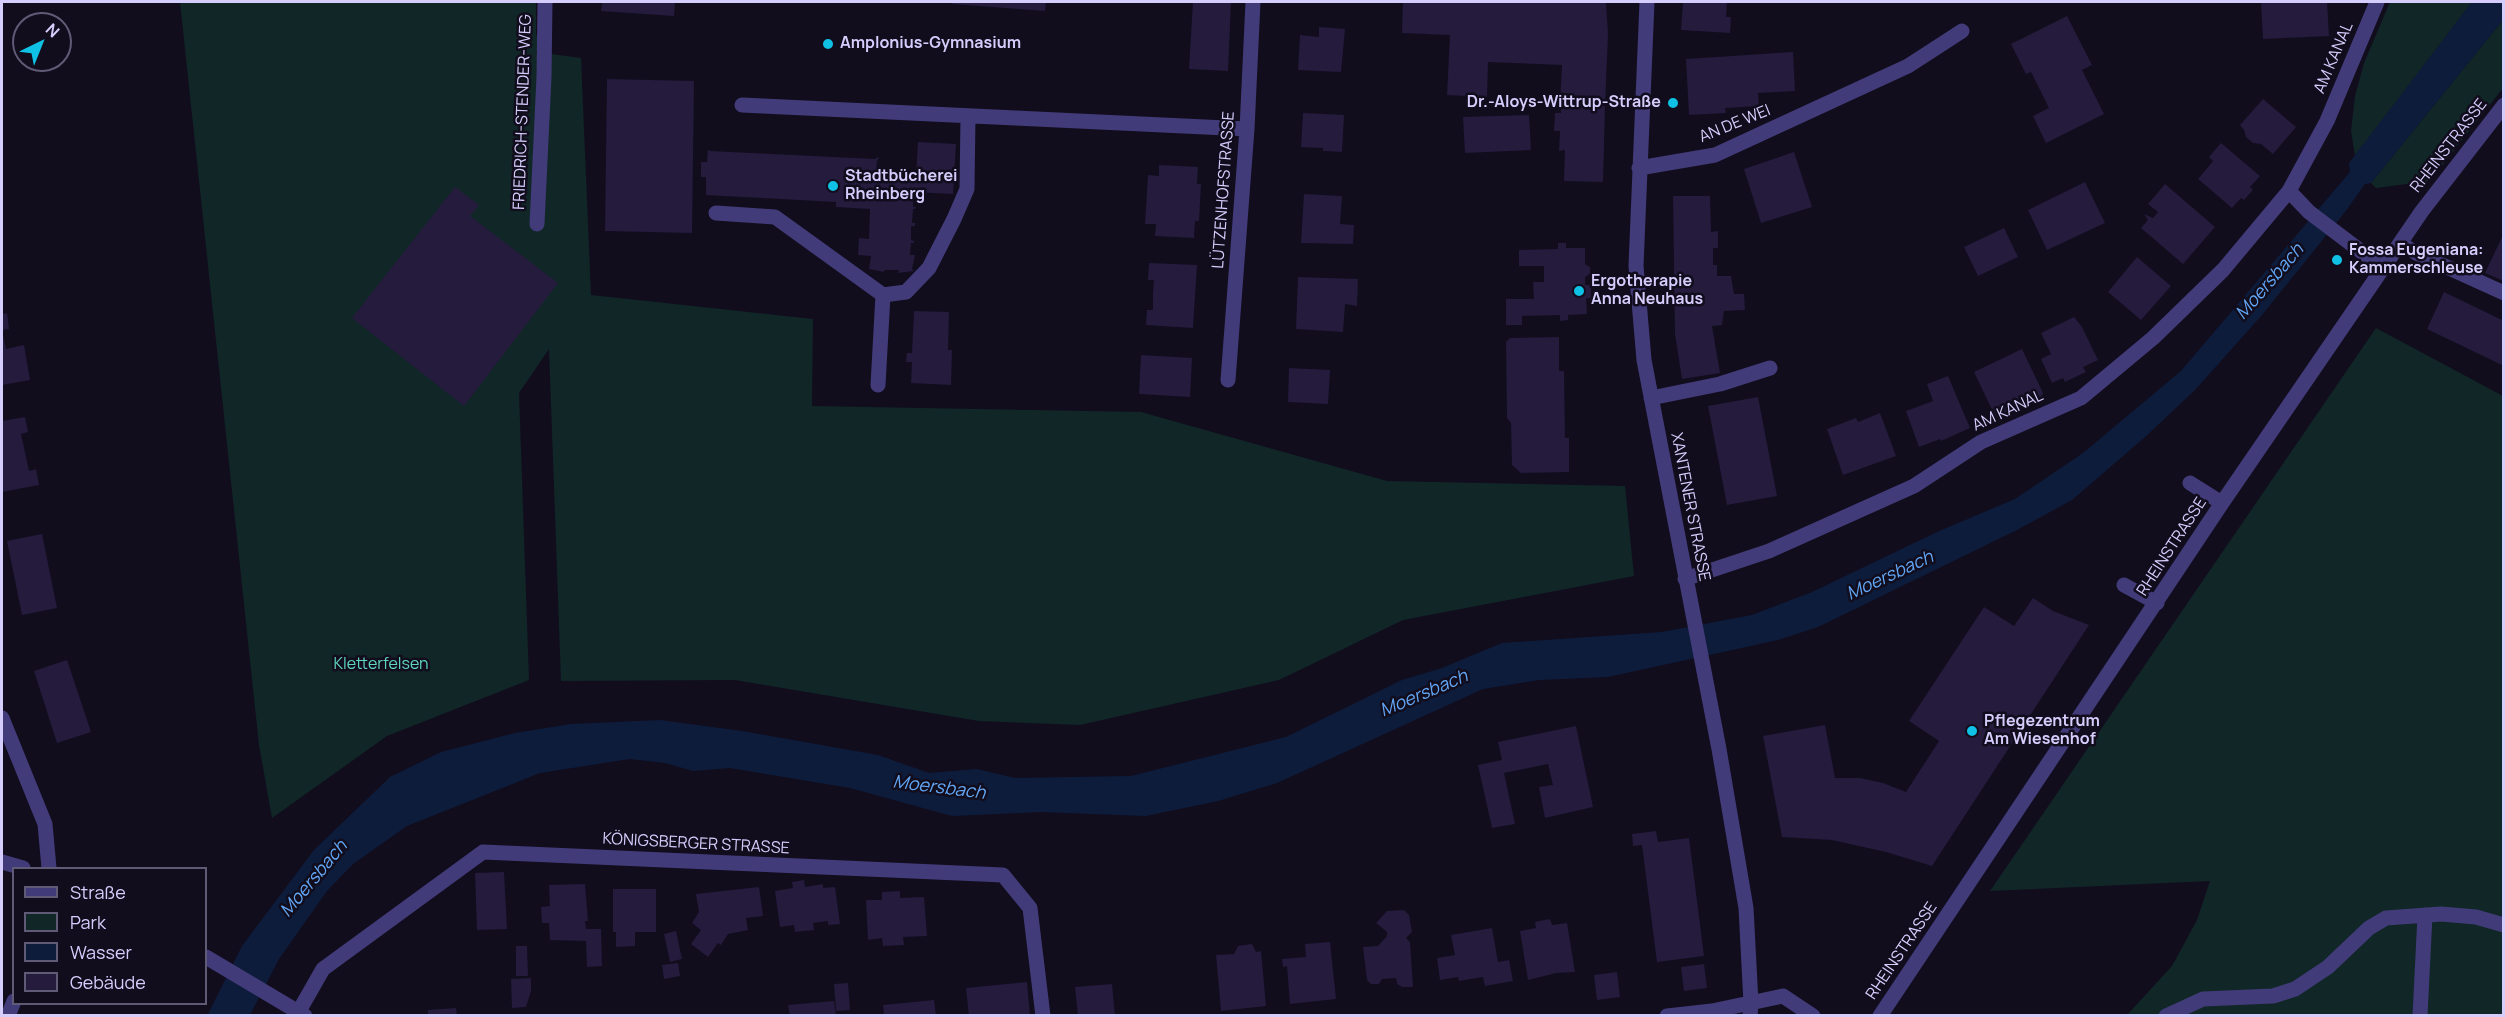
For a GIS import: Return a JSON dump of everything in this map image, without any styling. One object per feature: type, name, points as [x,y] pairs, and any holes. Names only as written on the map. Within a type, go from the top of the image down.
[{"type":"street","name":"FRIEDRICH-STENDER-WEG","points":[[537,224],[545,2]]},
{"type":"street","name":"LÜTZENHOFSTRASSE","points":[[1228,380],[1254,2]]},
{"type":"street","name":"XANTENER STRASSE","points":[[1647,2],[1636,266],[1644,360],[1719,749],[1746,908],[1750,1009]]},
{"type":"street","name":"AM KANAL","points":[[1685,579],[1769,551],[1914,486],[1981,442],[2081,398],[2153,338],[2223,270],[2289,191],[2327,122],[2377,2]]},
{"type":"street","name":"AN DE WEI","points":[[1639,168],[1715,155],[1908,66],[1962,31]]},
{"type":"street","points":[[742,105],[1247,129]]},
{"type":"street","name":"RHEINSTRASSE","points":[[1880,1016],[2222,503],[2400,243],[2504,105]]},
{"type":"street","points":[[716,213],[775,217],[883,295],[906,292],[929,268],[954,219],[966,189],[968,116]]},
{"type":"street","points":[[2289,191],[2309,212],[2383,268]]},
{"type":"street","points":[[2400,243],[2416,253],[2504,293]]},
{"type":"street","points":[[878,386],[883,295]]},
{"type":"street","points":[[1651,398],[1720,384],[1770,368]]},
{"type":"street","points":[[2190,483],[2222,503]]},
{"type":"street","points":[[2124,585],[2157,603]]},
{"type":"street","points":[[2,718],[45,824],[49,867]]},
{"type":"street","name":"KÖNIGSBERGER STRASSE","points":[[207,958],[302,1013],[323,969],[483,852],[1003,875],[1030,908],[1043,1016]]},
{"type":"street","points":[[2,862],[20,867]]},
{"type":"street","points":[[2420,1016],[2426,915]]},
{"type":"street","points":[[2166,1016],[2203,999],[2273,996],[2295,990],[2328,968],[2369,928],[2386,918],[2426,915],[2476,917],[2504,925]]},
{"type":"street","points":[[1667,1016],[1750,1009],[1783,996],[1813,1016]]},
{"type":"green space","name":"Kletterfelsen","points":[[180,2],[536,2],[536,35],[543,41],[536,52],[581,58],[591,295],[813,319],[812,406],[1141,412],[1387,481],[1625,486],[1634,576],[1403,620],[1279,680],[1080,725],[979,721],[735,680],[561,681],[549,349],[519,393],[529,680],[387,736],[272,818],[259,745]]},
{"type":"green space","points":[[2390,2],[2472,2],[2355,156],[2351,131],[2355,96],[2364,63]]},
{"type":"green space","points":[[2503,20],[2503,88],[2430,181],[2376,188],[2371,183]]},
{"type":"green space","points":[[2376,328],[2503,396],[2503,1015],[2127,1015],[2172,966],[2197,920],[2210,881],[1990,891]]},
{"type":"water","name":"Moersbach","points":[[2472,2],[2503,2],[2503,20],[2371,183],[2365,184],[2262,315],[2195,390],[2072,500],[2017,530],[1818,627],[1778,640],[1608,677],[1539,680],[1483,689],[1277,783],[1218,801],[1146,816],[1041,812],[952,816],[850,788],[730,768],[693,771],[665,763],[630,759],[540,773],[407,826],[353,864],[327,891],[279,959],[250,1015],[207,1016],[242,946],[314,850],[390,777],[441,752],[515,733],[571,724],[660,720],[742,731],[878,755],[929,773],[977,769],[1015,778],[1131,776],[1286,737],[1402,680],[1442,668],[1502,643],[1662,632],[1752,615],[1812,592],[1937,532],[2015,499],[2083,453],[2181,371],[2350,172],[2349,163]]},
{"type":"building","points":[[602,2],[675,2],[674,16],[601,11]]},
{"type":"building","points":[[953,2],[1046,2],[1045,11],[952,4]]},
{"type":"building","points":[[1193,2],[1231,2],[1228,71],[1189,69]]},
{"type":"building","points":[[1403,2],[1606,2],[1608,34],[1605,105],[1560,103],[1562,65],[1488,62],[1487,97],[1447,95],[1450,35],[1402,33]]},
{"type":"building","points":[[1683,2],[1727,2],[1726,17],[1731,17],[1730,33],[1681,30]]},
{"type":"building","points":[[2261,2],[2327,2],[2329,36],[2263,39]]},
{"type":"building","points":[[2067,16],[2092,65],[2082,70],[2104,114],[2046,143],[2033,116],[2049,108],[2031,72],[2026,74],[2011,44]]},
{"type":"building","points":[[1319,27],[1345,29],[1341,72],[1298,70],[1300,35],[1319,37]]},
{"type":"building","points":[[1793,52],[1795,91],[1758,93],[1759,106],[1725,108],[1726,113],[1689,115],[1686,59]]},
{"type":"building","points":[[607,79],[694,81],[692,233],[605,231]]},
{"type":"building","points":[[2263,99],[2296,127],[2273,154],[2261,144],[2253,143],[2246,137],[2240,125]]},
{"type":"building","points":[[1561,106],[1605,106],[1603,182],[1564,181],[1565,150],[1559,151],[1560,131],[1554,131],[1555,113],[1561,113]]},
{"type":"building","points":[[1303,113],[1344,115],[1342,152],[1301,147]]},
{"type":"building","points":[[1529,115],[1531,150],[1465,153],[1463,117]]},
{"type":"building","points":[[918,142],[956,144],[953,194],[913,192],[913,207],[916,207],[913,209],[912,223],[915,223],[915,226],[911,226],[911,240],[914,243],[911,243],[910,255],[915,255],[912,269],[914,271],[898,273],[899,270],[884,270],[884,272],[869,269],[871,256],[858,255],[859,238],[869,239],[870,209],[836,207],[836,202],[706,195],[706,177],[701,177],[701,162],[707,162],[708,149],[710,151],[875,159],[878,157],[876,174],[916,176]]},
{"type":"building","points":[[2221,143],[2260,176],[2250,187],[2253,190],[2232,208],[2198,179],[2213,161],[2209,157]]},
{"type":"building","points":[[1794,152],[1812,207],[1761,223],[1744,169]]},
{"type":"building","points":[[1159,165],[1198,167],[1197,184],[1201,184],[1199,221],[1195,221],[1194,238],[1155,236],[1156,224],[1145,224],[1148,175],[1159,176]]},
{"type":"building","points":[[2085,182],[2105,223],[2047,250],[2028,210]]},
{"type":"building","points":[[2165,184],[2215,227],[2183,264],[2141,228],[2148,220],[2144,214],[2153,218],[2158,212],[2148,204]]},
{"type":"building","points":[[455,187],[479,205],[470,216],[558,283],[464,406],[352,318]]},
{"type":"building","points":[[1304,194],[1342,196],[1340,224],[1354,225],[1353,244],[1301,243]]},
{"type":"building","points":[[1673,196],[1710,196],[1711,232],[1718,231],[1718,248],[1713,248],[1713,265],[1717,265],[1717,276],[1731,276],[1734,294],[1744,294],[1745,310],[1724,311],[1722,325],[1712,326],[1720,373],[1682,379],[1675,334]]},
{"type":"building","points":[[2004,228],[2018,257],[1978,276],[1964,247]]},
{"type":"building","points":[[2504,233],[2504,281],[2485,273]]},
{"type":"building","points":[[1558,243],[1566,243],[1566,248],[1585,248],[1585,264],[1590,267],[1590,274],[1585,277],[1585,285],[1591,285],[1591,298],[1586,298],[1587,314],[1568,315],[1568,320],[1560,321],[1560,315],[1522,316],[1522,325],[1506,325],[1506,299],[1534,299],[1533,282],[1544,282],[1544,266],[1519,266],[1519,250],[1558,249]]},
{"type":"building","points":[[2137,257],[2171,286],[2141,320],[2108,292]]},
{"type":"building","points":[[1149,263],[1197,265],[1193,328],[1146,325],[1147,310],[1153,310],[1154,280],[1148,280]]},
{"type":"building","points":[[1298,277],[1358,279],[1357,306],[1345,304],[1343,332],[1296,329]]},
{"type":"building","points":[[2444,292],[2504,321],[2504,366],[2427,329]]},
{"type":"building","points":[[914,311],[949,312],[948,350],[952,350],[951,385],[911,383],[912,362],[906,362],[907,353],[912,353]]},
{"type":"building","points":[[7,313],[9,329],[2,330],[2,314]]},
{"type":"building","points":[[2074,317],[2082,327],[2098,360],[2083,367],[2086,372],[2065,382],[2063,378],[2052,383],[2041,359],[2051,354],[2041,333]]},
{"type":"building","points":[[2,331],[6,349],[24,345],[30,380],[2,385]]},
{"type":"building","points":[[1559,337],[1559,371],[1564,371],[1565,438],[1569,438],[1569,472],[1521,473],[1512,465],[1511,423],[1507,418],[1506,342],[1510,338]]},
{"type":"building","points":[[2022,349],[2043,393],[2041,399],[2035,401],[2030,399],[2008,410],[2006,416],[2001,418],[1995,416],[1974,372]]},
{"type":"building","points":[[1141,355],[1192,358],[1190,397],[1139,394]]},
{"type":"building","points":[[1289,368],[1330,370],[1328,404],[1288,402]]},
{"type":"building","points":[[1948,376],[1970,428],[1941,441],[1940,439],[1919,447],[1906,411],[1933,401],[1927,384]]},
{"type":"building","points":[[1758,397],[1777,496],[1727,505],[1708,406]]},
{"type":"building","points":[[1880,413],[1896,456],[1843,475],[1827,429],[1856,418],[1858,422]]},
{"type":"building","points":[[25,417],[28,432],[21,434],[29,471],[36,469],[39,485],[2,492],[2,421]]},
{"type":"building","points":[[42,534],[57,608],[22,615],[7,541]]},
{"type":"building","name":"Pflegezentrum Am Wiesenhof","points":[[2033,598],[2053,611],[2089,625],[1932,866],[1886,852],[1832,840],[1782,837],[1763,736],[1825,725],[1835,778],[1860,778],[1883,783],[1906,792],[1939,741],[1909,721],[1984,607],[2014,626]]},
{"type":"building","points":[[67,660],[91,732],[57,743],[34,671]]},
{"type":"building","points":[[1576,726],[1593,807],[1545,818],[1539,787],[1553,785],[1548,764],[1504,773],[1515,824],[1492,828],[1478,765],[1502,760],[1498,742]]},
{"type":"building","points":[[1656,831],[1658,842],[1689,838],[1704,956],[1657,962],[1642,845],[1633,846],[1632,834]]},
{"type":"building","points":[[504,872],[507,929],[477,930],[475,873]]},
{"type":"building","points":[[804,880],[805,887],[823,884],[823,888],[835,887],[840,924],[828,925],[828,921],[813,923],[814,930],[795,932],[794,925],[780,927],[775,891],[793,888],[792,882]]},
{"type":"building","points":[[585,884],[588,921],[585,921],[586,929],[601,929],[602,966],[587,967],[586,941],[550,940],[549,923],[542,923],[541,907],[550,906],[549,885]]},
{"type":"building","points":[[759,887],[763,916],[746,918],[748,930],[728,934],[721,945],[718,943],[708,957],[691,944],[701,930],[692,923],[699,912],[696,894]]},
{"type":"building","points":[[613,889],[656,889],[656,932],[635,932],[635,946],[616,947],[616,932],[613,932]]},
{"type":"building","points":[[900,891],[900,898],[924,897],[927,936],[903,937],[904,945],[883,946],[882,938],[868,940],[866,900],[882,900],[882,892]]},
{"type":"building","points":[[1404,910],[1409,915],[1412,932],[1406,938],[1410,942],[1413,987],[1402,987],[1397,984],[1396,978],[1382,979],[1379,984],[1371,984],[1367,980],[1363,947],[1378,946],[1387,936],[1387,932],[1376,923],[1387,911]]},
{"type":"building","points":[[1550,919],[1552,925],[1567,923],[1575,972],[1556,973],[1528,980],[1520,931],[1536,928],[1535,922]]},
{"type":"building","points":[[1492,928],[1498,962],[1509,960],[1513,981],[1485,986],[1483,977],[1459,981],[1458,977],[1440,980],[1437,958],[1455,955],[1451,935]]},
{"type":"building","points":[[676,931],[682,959],[670,962],[664,934]]},
{"type":"building","points":[[1330,942],[1336,999],[1290,1004],[1287,966],[1283,967],[1282,959],[1306,957],[1305,944]]},
{"type":"building","points":[[1252,944],[1256,952],[1261,951],[1266,1006],[1221,1011],[1216,955],[1234,954],[1238,946]]},
{"type":"building","points":[[516,946],[527,946],[528,976],[516,976]]},
{"type":"building","points":[[678,963],[680,976],[664,979],[662,965]]},
{"type":"building","points":[[1704,964],[1707,988],[1684,991],[1681,967]]},
{"type":"building","points":[[1617,972],[1620,997],[1597,1000],[1594,975]]},
{"type":"building","points":[[531,978],[531,991],[526,1007],[512,1008],[511,979]]},
{"type":"building","points":[[1027,982],[1030,1016],[969,1016],[966,988]]},
{"type":"building","points":[[848,983],[850,1010],[836,1011],[834,984]]},
{"type":"building","points":[[1112,984],[1115,1016],[1078,1016],[1075,987]]},
{"type":"building","points":[[934,1000],[936,1016],[884,1016],[883,1005]]},
{"type":"building","points":[[834,1001],[836,1016],[790,1016],[788,1005]]},
{"type":"building","points":[[456,1008],[457,1016],[428,1016],[428,1010]]},
{"type":"place","name":"Amplonius-Gymnasium","points":[[828,44]]},
{"type":"place","name":"Dr.-Aloys-Wittrup-Straße","points":[[1673,103]]},
{"type":"place","name":"Stadtbücherei Rheinberg","points":[[833,186]]},
{"type":"place","name":"Fossa Eugeniana: Kammerschleuse","points":[[2337,260]]},
{"type":"place","name":"Ergotherapie Anna Neuhaus","points":[[1579,291]]},
{"type":"place","name":"Pflegezentrum Am Wiesenhof","points":[[1972,731]]}]
